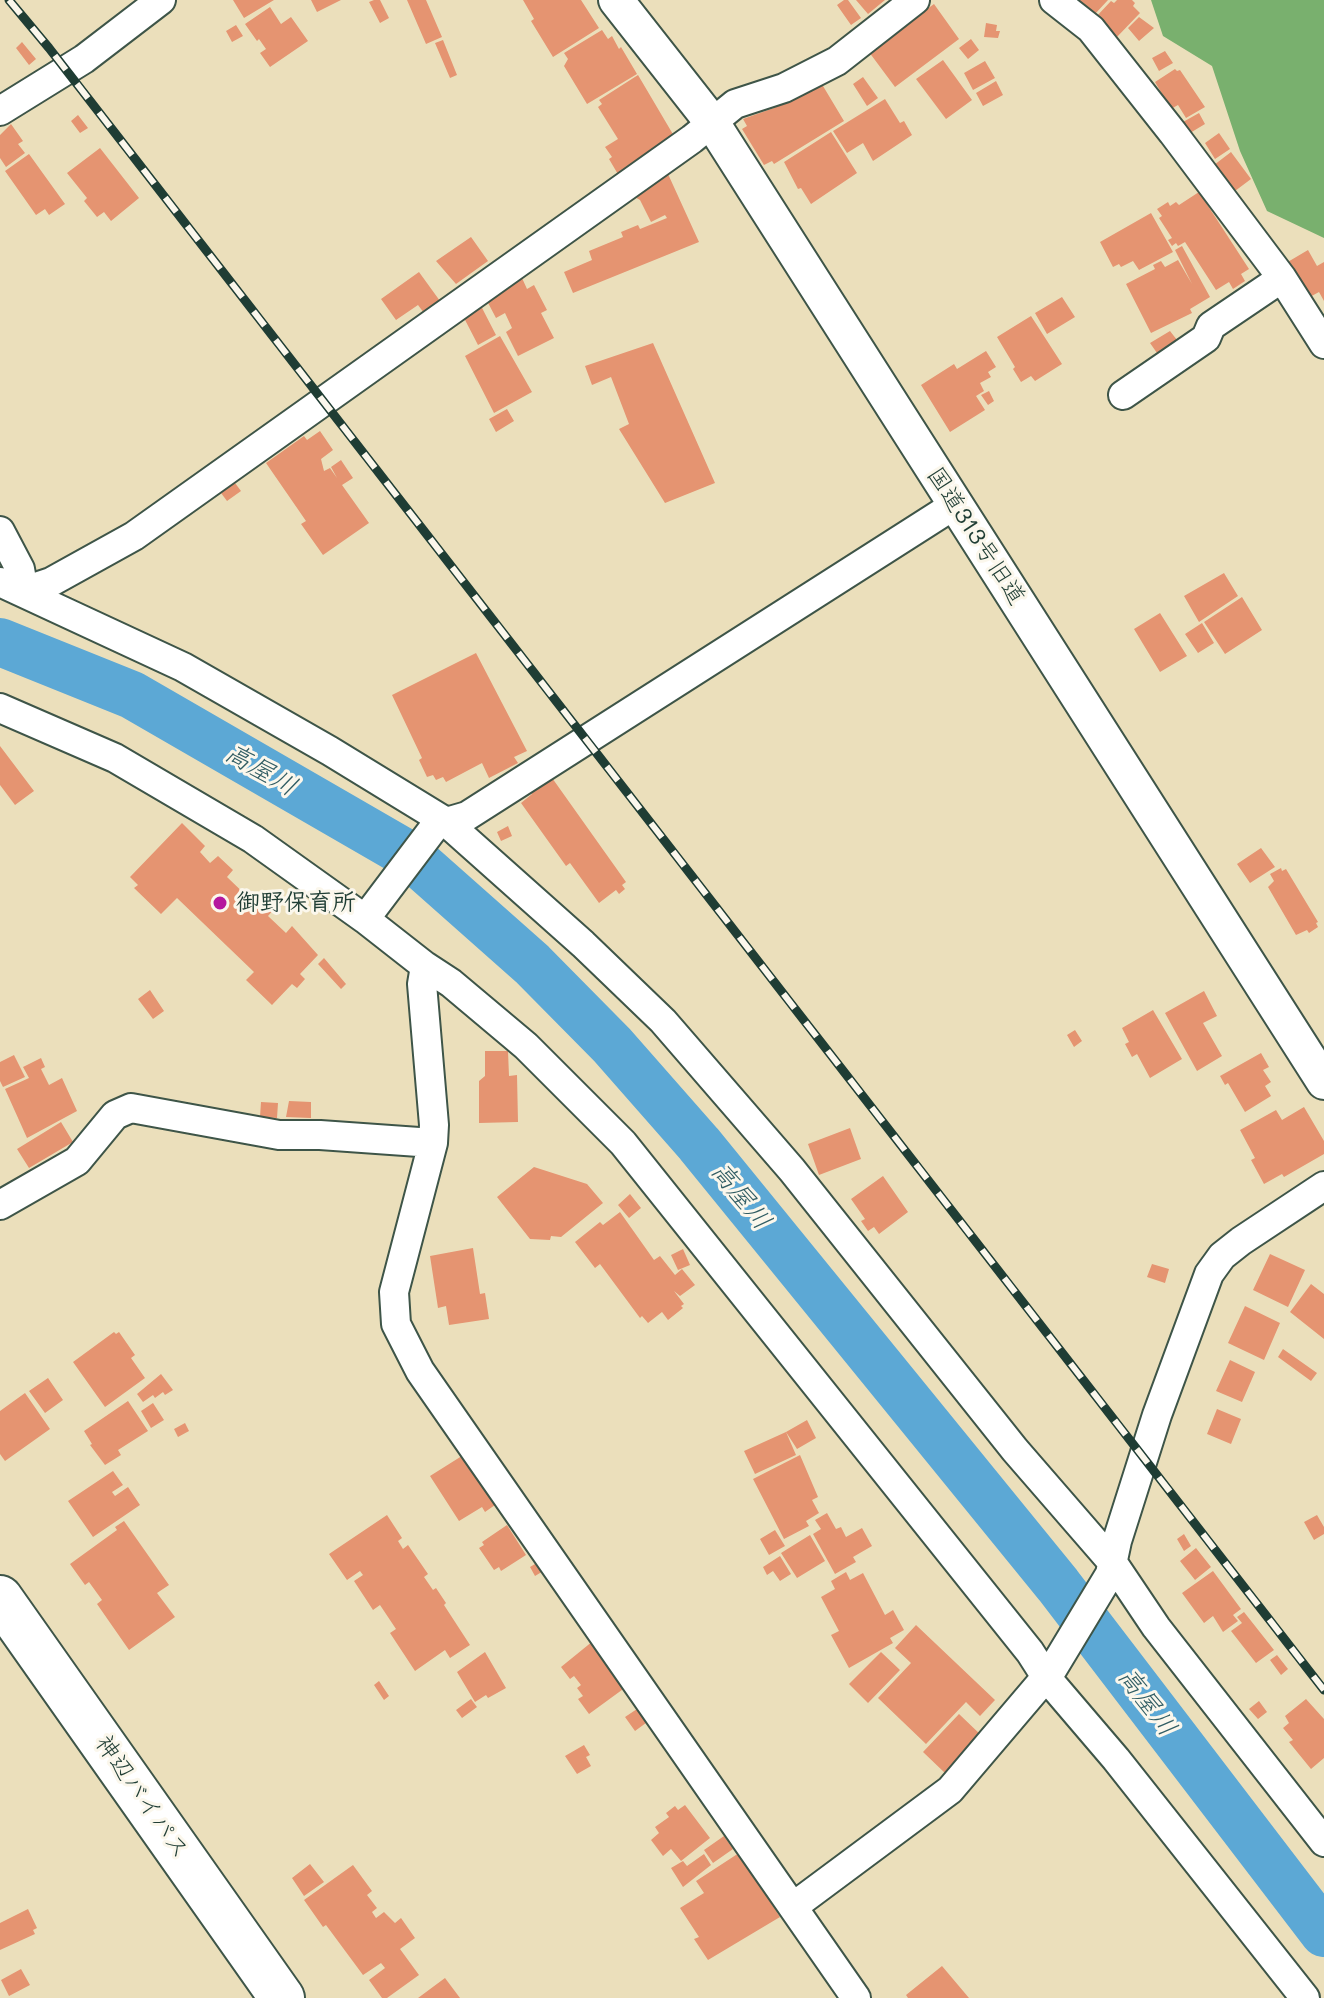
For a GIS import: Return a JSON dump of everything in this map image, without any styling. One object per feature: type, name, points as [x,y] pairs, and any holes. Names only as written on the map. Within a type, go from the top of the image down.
[{"type":"highway","name":"神辺バイパス","points":[[0,1598],[282,1998]]},
{"type":"street","points":[[0,111],[84,59],[161,0]]},
{"type":"street","name":"国道313号旧道","points":[[616,0],[711,121],[1324,1082]]},
{"type":"street","points":[[12,587],[51,582],[134,536],[692,139],[735,104],[784,88],[837,61],[915,0]]},
{"type":"street","points":[[1054,0],[1091,29],[1282,278],[1324,344]]},
{"type":"street","points":[[1123,395],[1206,338],[1211,326],[1282,278]]},
{"type":"street","points":[[368,916],[439,825],[467,816],[956,504]]},
{"type":"street","points":[[0,531],[20,569],[12,587]]},
{"type":"street","points":[[12,587],[183,667],[330,751],[439,825],[583,944],[663,1021],[792,1170],[1112,1568],[1324,1842]]},
{"type":"street","points":[[0,708],[128,766],[253,839],[368,916],[526,1046],[623,1143],[1305,1998]]},
{"type":"street","points":[[425,966],[422,984],[433,1143],[394,1292],[396,1324],[420,1371],[856,1998]]},
{"type":"street","points":[[0,1205],[77,1161],[115,1115],[131,1108],[279,1135],[433,1143]]},
{"type":"street","points":[[794,1906],[950,1790],[1049,1674],[1112,1568],[1117,1541],[1157,1415],[1209,1274],[1222,1256],[1241,1241],[1324,1186]]},
{"type":"green space","points":[[1151,0],[1324,0],[1324,238],[1267,211],[1240,151],[1212,66],[1163,36]]},
{"type":"building","points":[[233,0],[274,0],[244,18]]},
{"type":"building","points":[[311,0],[341,0],[317,12]]},
{"type":"building","points":[[380,0],[389,18],[380,23],[369,2]]},
{"type":"building","points":[[407,0],[426,0],[442,37],[426,44]]},
{"type":"building","points":[[523,0],[581,0],[599,28],[553,57],[531,21],[534,19]]},
{"type":"building","points":[[848,0],[861,18],[851,25],[837,5]]},
{"type":"building","points":[[856,0],[885,0],[868,14]]},
{"type":"building","points":[[1079,0],[1108,0],[1095,14]]},
{"type":"building","points":[[1117,0],[1132,0],[1140,13],[1116,38],[1095,18],[1111,1],[1114,3]]},
{"type":"building","points":[[934,4],[959,39],[895,87],[869,52]]},
{"type":"building","points":[[270,7],[281,24],[291,17],[308,41],[270,67],[260,53],[266,49],[245,24]]},
{"type":"building","points":[[1139,17],[1154,28],[1139,41],[1128,28]]},
{"type":"building","points":[[986,23],[997,25],[996,31],[1000,31],[998,38],[984,37]]},
{"type":"building","points":[[236,25],[243,36],[232,42],[226,31]]},
{"type":"building","points":[[602,30],[608,39],[612,36],[619,49],[621,47],[637,74],[587,104],[564,66],[568,59],[564,53]]},
{"type":"building","points":[[971,39],[979,50],[968,59],[959,48]]},
{"type":"building","points":[[443,40],[457,75],[450,78],[435,43]]},
{"type":"building","points":[[22,42],[36,59],[29,65],[16,48]]},
{"type":"building","points":[[1165,51],[1173,63],[1159,71],[1152,58]]},
{"type":"building","points":[[943,60],[972,100],[946,119],[916,79]]},
{"type":"building","points":[[985,61],[995,78],[973,90],[964,73]]},
{"type":"building","points":[[1175,69],[1180,70],[1205,107],[1186,118],[1178,105],[1171,109],[1155,82]]},
{"type":"building","points":[[638,75],[674,136],[619,176],[605,147],[618,139],[598,107],[602,104],[599,100]]},
{"type":"building","points":[[863,77],[878,98],[867,106],[853,84]]},
{"type":"building","points":[[820,81],[844,121],[774,164],[772,161],[764,165],[742,129],[747,126],[743,119],[774,108]]},
{"type":"building","points":[[996,81],[1003,95],[983,106],[976,93]]},
{"type":"building","points":[[885,99],[900,123],[904,121],[912,135],[873,161],[863,143],[847,153],[833,131]]},
{"type":"building","points":[[1199,113],[1205,124],[1190,133],[1183,122]]},
{"type":"building","points":[[78,115],[88,128],[80,133],[71,121]]},
{"type":"building","points":[[11,124],[23,141],[18,144],[25,153],[6,167],[0,158],[0,135]]},
{"type":"building","points":[[831,132],[857,173],[811,204],[801,188],[798,189],[784,162]]},
{"type":"building","points":[[1219,133],[1230,149],[1215,159],[1205,143]]},
{"type":"building","points":[[100,148],[139,198],[111,221],[104,212],[97,217],[84,201],[87,198],[67,173]]},
{"type":"building","points":[[1231,152],[1251,179],[1235,191],[1214,165]]},
{"type":"building","points":[[29,154],[65,204],[49,215],[45,209],[36,215],[5,171]]},
{"type":"building","points":[[668,174],[699,242],[573,293],[564,272],[592,260],[589,251],[623,237],[621,232],[638,225],[640,229],[667,218],[665,215],[651,222],[640,200],[631,195]]},
{"type":"building","points":[[1199,192],[1249,269],[1241,274],[1245,281],[1233,289],[1229,282],[1216,290],[1185,242],[1172,246],[1168,240],[1172,238],[1159,218],[1162,216],[1157,209],[1168,202],[1170,206],[1176,202],[1179,205]]},
{"type":"building","points":[[1151,213],[1173,252],[1139,270],[1133,261],[1113,267],[1100,242]]},
{"type":"building","points":[[471,237],[488,261],[456,284],[436,261]]},
{"type":"building","points":[[1182,246],[1210,297],[1190,309],[1192,313],[1151,333],[1126,284],[1155,269],[1153,265],[1161,261],[1165,267],[1178,260],[1192,284],[1175,250]]},
{"type":"building","points":[[1308,250],[1317,266],[1324,262],[1324,301],[1319,292],[1308,298],[1286,263]]},
{"type":"building","points":[[419,272],[440,301],[424,313],[418,305],[396,320],[381,299]]},
{"type":"building","points":[[522,278],[527,289],[534,285],[547,310],[541,313],[554,338],[518,356],[506,332],[512,328],[505,313],[496,318],[486,299]]},
{"type":"building","points":[[1062,297],[1075,317],[1047,334],[1035,313]]},
{"type":"building","points":[[481,306],[496,335],[478,345],[463,316]]},
{"type":"building","points":[[1031,316],[1062,364],[1035,381],[1031,376],[1021,382],[997,337]]},
{"type":"building","points":[[1170,331],[1177,340],[1157,353],[1150,343]]},
{"type":"building","points":[[500,336],[532,392],[494,413],[465,356]]},
{"type":"building","points":[[653,343],[715,483],[665,503],[619,429],[629,424],[611,377],[592,385],[585,366]]},
{"type":"building","points":[[986,351],[996,367],[988,372],[991,377],[980,383],[984,391],[976,396],[985,410],[950,432],[921,385],[954,364],[957,369]]},
{"type":"building","points":[[989,391],[994,401],[988,405],[981,395]]},
{"type":"building","points":[[507,409],[514,421],[496,432],[489,419]]},
{"type":"building","points":[[320,431],[333,450],[321,459],[324,471],[330,468],[337,478],[331,467],[341,460],[353,478],[342,485],[369,523],[323,555],[301,524],[306,521],[266,463],[304,436],[307,440]]},
{"type":"building","points":[[235,483],[241,491],[227,501],[221,493]]},
{"type":"building","points":[[1224,573],[1238,596],[1199,622],[1184,596]]},
{"type":"building","points":[[1242,597],[1262,630],[1225,654],[1204,622]]},
{"type":"building","points":[[1160,613],[1187,656],[1160,672],[1134,629]]},
{"type":"building","points":[[1202,623],[1214,643],[1198,653],[1185,634]]},
{"type":"building","points":[[476,653],[527,751],[514,757],[518,763],[489,778],[482,763],[446,782],[443,777],[436,780],[433,775],[427,777],[419,760],[422,758],[392,695]]},
{"type":"building","points":[[0,746],[34,791],[15,805],[0,785]]},
{"type":"building","points":[[550,775],[626,882],[622,885],[625,889],[619,894],[616,890],[599,903],[570,863],[566,866],[521,803],[532,794],[530,790]]},
{"type":"building","points":[[182,823],[205,846],[200,852],[210,863],[218,856],[233,870],[227,877],[252,901],[259,894],[275,908],[268,916],[286,933],[292,926],[318,955],[300,974],[305,979],[297,988],[292,984],[272,1005],[246,980],[254,972],[177,898],[161,914],[134,888],[138,885],[130,877]]},
{"type":"building","points":[[508,826],[512,836],[501,841],[497,832]]},
{"type":"building","points":[[1261,848],[1275,867],[1250,883],[1237,864]]},
{"type":"building","points":[[1281,868],[1282,871],[1286,869],[1318,922],[1318,927],[1309,933],[1307,930],[1296,935],[1268,887],[1274,881],[1270,874]]},
{"type":"building","points":[[324,958],[346,984],[341,989],[318,964]]},
{"type":"building","points":[[150,990],[164,1011],[153,1019],[138,999]]},
{"type":"building","points":[[1204,991],[1217,1016],[1203,1023],[1222,1056],[1197,1071],[1165,1013]]},
{"type":"building","points":[[1153,1010],[1182,1059],[1150,1078],[1137,1054],[1132,1057],[1122,1028]]},
{"type":"building","points":[[1075,1030],[1082,1041],[1074,1047],[1067,1035]]},
{"type":"building","points":[[485,1051],[508,1051],[509,1076],[517,1075],[518,1122],[479,1123],[479,1081],[485,1076]]},
{"type":"building","points":[[1261,1053],[1269,1067],[1263,1070],[1271,1082],[1265,1086],[1271,1096],[1245,1112],[1228,1083],[1225,1085],[1220,1076]]},
{"type":"building","points":[[14,1055],[25,1077],[3,1087],[0,1062]]},
{"type":"building","points":[[41,1058],[45,1067],[41,1069],[49,1085],[62,1078],[77,1111],[27,1138],[5,1089],[29,1078],[23,1067]]},
{"type":"building","points":[[289,1101],[311,1102],[311,1118],[286,1117]]},
{"type":"building","points":[[261,1102],[278,1103],[277,1118],[260,1117]]},
{"type":"building","points":[[1304,1107],[1324,1141],[1324,1154],[1284,1177],[1282,1174],[1264,1184],[1240,1130],[1276,1110],[1282,1120]]},
{"type":"building","points":[[61,1122],[73,1142],[29,1168],[17,1149]]},
{"type":"building","points":[[850,1128],[861,1159],[819,1175],[808,1144]]},
{"type":"building","points":[[534,1167],[587,1184],[603,1203],[561,1237],[530,1239],[497,1197]]},
{"type":"building","points":[[883,1176],[908,1212],[879,1234],[874,1227],[868,1231],[861,1221],[865,1219],[851,1199]]},
{"type":"building","points":[[630,1194],[641,1208],[629,1218],[618,1205]]},
{"type":"building","points":[[620,1212],[654,1260],[660,1256],[675,1275],[682,1269],[695,1285],[680,1296],[674,1291],[684,1304],[668,1320],[662,1312],[648,1323],[642,1316],[640,1318],[600,1264],[595,1268],[575,1242],[600,1222],[603,1225]]},
{"type":"building","points":[[473,1248],[480,1294],[485,1293],[489,1319],[449,1325],[446,1306],[438,1308],[430,1256]]},
{"type":"building","points":[[683,1249],[690,1265],[678,1270],[671,1255]]},
{"type":"building","points":[[1270,1254],[1305,1270],[1288,1307],[1253,1290]]},
{"type":"building","points":[[1152,1264],[1169,1269],[1165,1283],[1147,1277]]},
{"type":"building","points":[[1311,1284],[1324,1294],[1324,1339],[1290,1312]]},
{"type":"building","points":[[1245,1306],[1280,1323],[1264,1360],[1228,1343]]},
{"type":"building","points":[[114,1332],[119,1332],[135,1355],[131,1358],[145,1378],[105,1407],[73,1362]]},
{"type":"building","points":[[1283,1349],[1317,1373],[1311,1381],[1278,1357]]},
{"type":"building","points":[[1230,1360],[1255,1372],[1242,1402],[1216,1391]]},
{"type":"building","points":[[161,1374],[173,1390],[155,1398],[153,1395],[143,1402],[137,1394]]},
{"type":"building","points":[[48,1378],[63,1400],[45,1413],[29,1391]]},
{"type":"building","points":[[25,1393],[50,1429],[5,1461],[0,1454],[0,1411]]},
{"type":"building","points":[[128,1401],[148,1431],[118,1450],[121,1455],[105,1465],[84,1431]]},
{"type":"building","points":[[153,1403],[164,1420],[151,1428],[141,1411]]},
{"type":"building","points":[[1217,1409],[1241,1419],[1231,1444],[1207,1434]]},
{"type":"building","points":[[807,1420],[816,1438],[797,1449],[786,1432]]},
{"type":"building","points":[[185,1423],[189,1431],[178,1437],[174,1429]]},
{"type":"building","points":[[786,1432],[796,1455],[755,1474],[744,1451]]},
{"type":"building","points":[[465,1454],[495,1505],[485,1512],[482,1507],[459,1521],[430,1476]]},
{"type":"building","points":[[800,1455],[818,1497],[812,1500],[819,1513],[806,1521],[809,1526],[784,1539],[753,1479]]},
{"type":"building","points":[[113,1471],[123,1485],[112,1492],[115,1496],[128,1487],[140,1505],[93,1537],[68,1501]]},
{"type":"building","points":[[827,1513],[836,1529],[841,1527],[846,1537],[862,1528],[872,1546],[853,1557],[856,1562],[835,1574],[813,1534],[821,1529],[815,1520]]},
{"type":"building","points":[[387,1515],[402,1538],[398,1541],[403,1549],[408,1545],[428,1574],[424,1577],[433,1590],[436,1588],[470,1645],[450,1658],[445,1650],[415,1671],[390,1633],[396,1629],[380,1605],[373,1610],[354,1581],[363,1575],[360,1571],[347,1580],[329,1554]]},
{"type":"building","points":[[1317,1515],[1324,1527],[1324,1534],[1314,1540],[1304,1522]]},
{"type":"building","points":[[124,1521],[169,1585],[157,1593],[175,1617],[129,1650],[97,1604],[102,1600],[89,1582],[85,1585],[70,1564],[117,1530],[115,1527]]},
{"type":"building","points":[[507,1525],[526,1555],[501,1571],[499,1567],[494,1570],[479,1548],[484,1545],[482,1542]]},
{"type":"building","points":[[775,1530],[785,1546],[769,1555],[760,1539]]},
{"type":"building","points":[[1184,1534],[1191,1546],[1184,1551],[1177,1539]]},
{"type":"building","points":[[810,1535],[825,1561],[797,1578],[781,1553]]},
{"type":"building","points":[[1196,1548],[1211,1567],[1195,1580],[1180,1561]]},
{"type":"building","points":[[780,1556],[791,1574],[780,1581],[773,1571],[767,1575],[763,1567]]},
{"type":"building","points":[[540,1561],[545,1570],[535,1576],[530,1567]]},
{"type":"building","points":[[1213,1571],[1241,1609],[1233,1615],[1238,1621],[1223,1632],[1213,1616],[1204,1623],[1182,1593]]},
{"type":"building","points":[[846,1572],[850,1580],[863,1573],[885,1615],[893,1610],[904,1630],[890,1638],[893,1643],[849,1668],[831,1635],[839,1631],[821,1597],[835,1589],[831,1581]]},
{"type":"building","points":[[1244,1612],[1274,1650],[1256,1663],[1231,1631],[1242,1623],[1237,1617]]},
{"type":"building","points":[[916,1625],[995,1700],[980,1716],[966,1702],[926,1744],[878,1698],[911,1663],[895,1648]]},
{"type":"building","points":[[593,1641],[626,1687],[589,1714],[578,1699],[583,1696],[577,1688],[581,1685],[574,1676],[570,1679],[561,1667]]},
{"type":"building","points":[[485,1652],[506,1688],[475,1702],[457,1672]]},
{"type":"building","points":[[881,1652],[900,1670],[868,1703],[849,1684]]},
{"type":"building","points":[[1277,1655],[1288,1669],[1281,1675],[1270,1660]]},
{"type":"building","points":[[379,1681],[389,1696],[384,1700],[374,1685]]},
{"type":"building","points":[[471,1699],[477,1707],[462,1718],[456,1710]]},
{"type":"building","points":[[1306,1699],[1324,1719],[1324,1758],[1311,1769],[1289,1742],[1293,1740],[1283,1728],[1289,1723],[1285,1716]]},
{"type":"building","points":[[1259,1701],[1267,1712],[1258,1719],[1249,1709]]},
{"type":"building","points":[[640,1707],[650,1720],[635,1731],[625,1717]]},
{"type":"building","points":[[959,1714],[982,1736],[946,1774],[923,1752]]},
{"type":"building","points":[[584,1745],[590,1755],[586,1757],[591,1766],[577,1774],[565,1756]]},
{"type":"building","points":[[685,1805],[710,1838],[681,1861],[671,1849],[663,1856],[651,1840],[659,1833],[655,1827],[669,1817],[666,1813],[675,1806],[678,1810]]},
{"type":"building","points":[[724,1836],[733,1849],[713,1863],[704,1850]]},
{"type":"building","points":[[739,1853],[780,1917],[708,1960],[694,1939],[699,1937],[680,1908],[704,1893],[696,1881]]},
{"type":"building","points":[[704,1854],[711,1865],[683,1887],[671,1868],[683,1861],[687,1866]]},
{"type":"building","points":[[310,1864],[324,1882],[304,1896],[292,1878]]},
{"type":"building","points":[[353,1865],[372,1891],[367,1895],[377,1908],[372,1912],[376,1918],[384,1912],[395,1923],[401,1918],[415,1938],[400,1949],[419,1975],[387,1998],[382,1998],[369,1980],[385,1968],[381,1963],[363,1975],[304,1900]]},
{"type":"building","points":[[28,1909],[37,1928],[33,1930],[35,1934],[0,1950],[0,1923]]},
{"type":"building","points":[[942,1966],[969,1998],[908,1998],[906,1995]]},
{"type":"building","points":[[21,1969],[30,1985],[9,1996],[1,1980]]},
{"type":"building","points":[[445,1978],[460,1998],[418,1998]]},
{"type":"waterway","name":"高屋川","points":[[0,642],[132,695],[409,855],[532,964],[612,1045],[699,1144],[1058,1585],[1324,1933]]},
{"type":"railway","points":[[9,0],[1324,1690]]},
{"type":"place","name":"御野保育所","points":[[220,903]]}]
